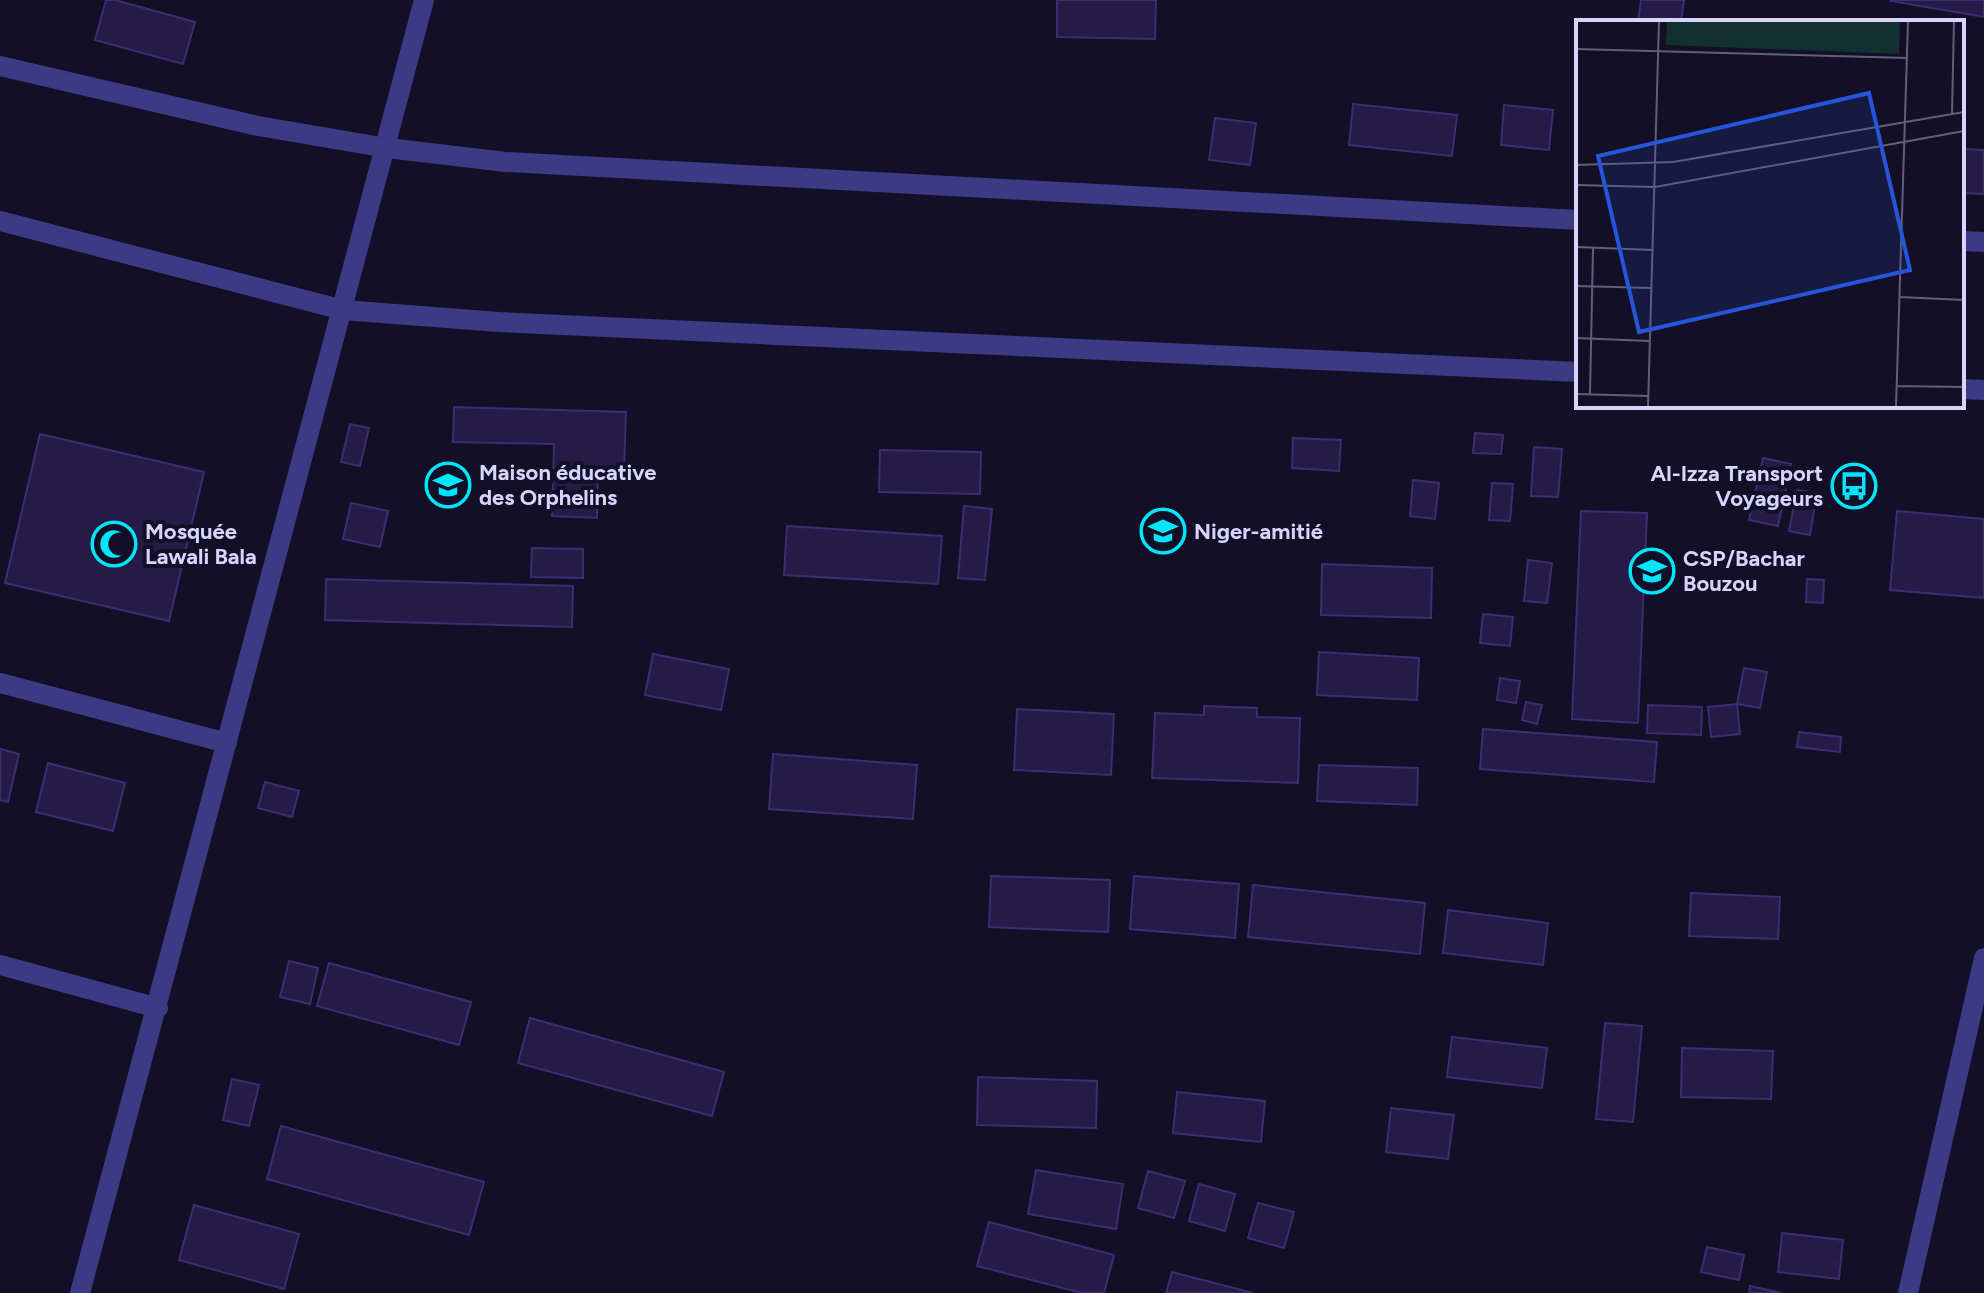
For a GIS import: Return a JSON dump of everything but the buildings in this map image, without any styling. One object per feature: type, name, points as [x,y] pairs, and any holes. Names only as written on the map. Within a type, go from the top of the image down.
[{"type":"street","points":[[80,1293],[424,0]]},
{"type":"street","points":[[0,66],[258,126],[387,148],[506,162],[1576,220]]},
{"type":"street","points":[[0,221],[343,310],[515,323],[1576,372]]},
{"type":"street","points":[[1964,241],[1984,242]]},
{"type":"street","points":[[1964,389],[1984,390]]},
{"type":"street","points":[[0,683],[227,743]]},
{"type":"street","points":[[1908,1293],[1984,958]]},
{"type":"street","points":[[0,965],[158,1008]]},
{"type":"place","name":"Maison éducative des Orphelins","points":[[448,485]]},
{"type":"place","name":"Al-Izza Transport Voyageurs","points":[[1854,486]]},
{"type":"place","name":"Niger-amitié","points":[[1163,531]]},
{"type":"place","name":"Mosquée Lawali Bala","points":[[114,544]]},
{"type":"place","name":"CSP/Bachar Bouzou","points":[[1652,571]]}]
